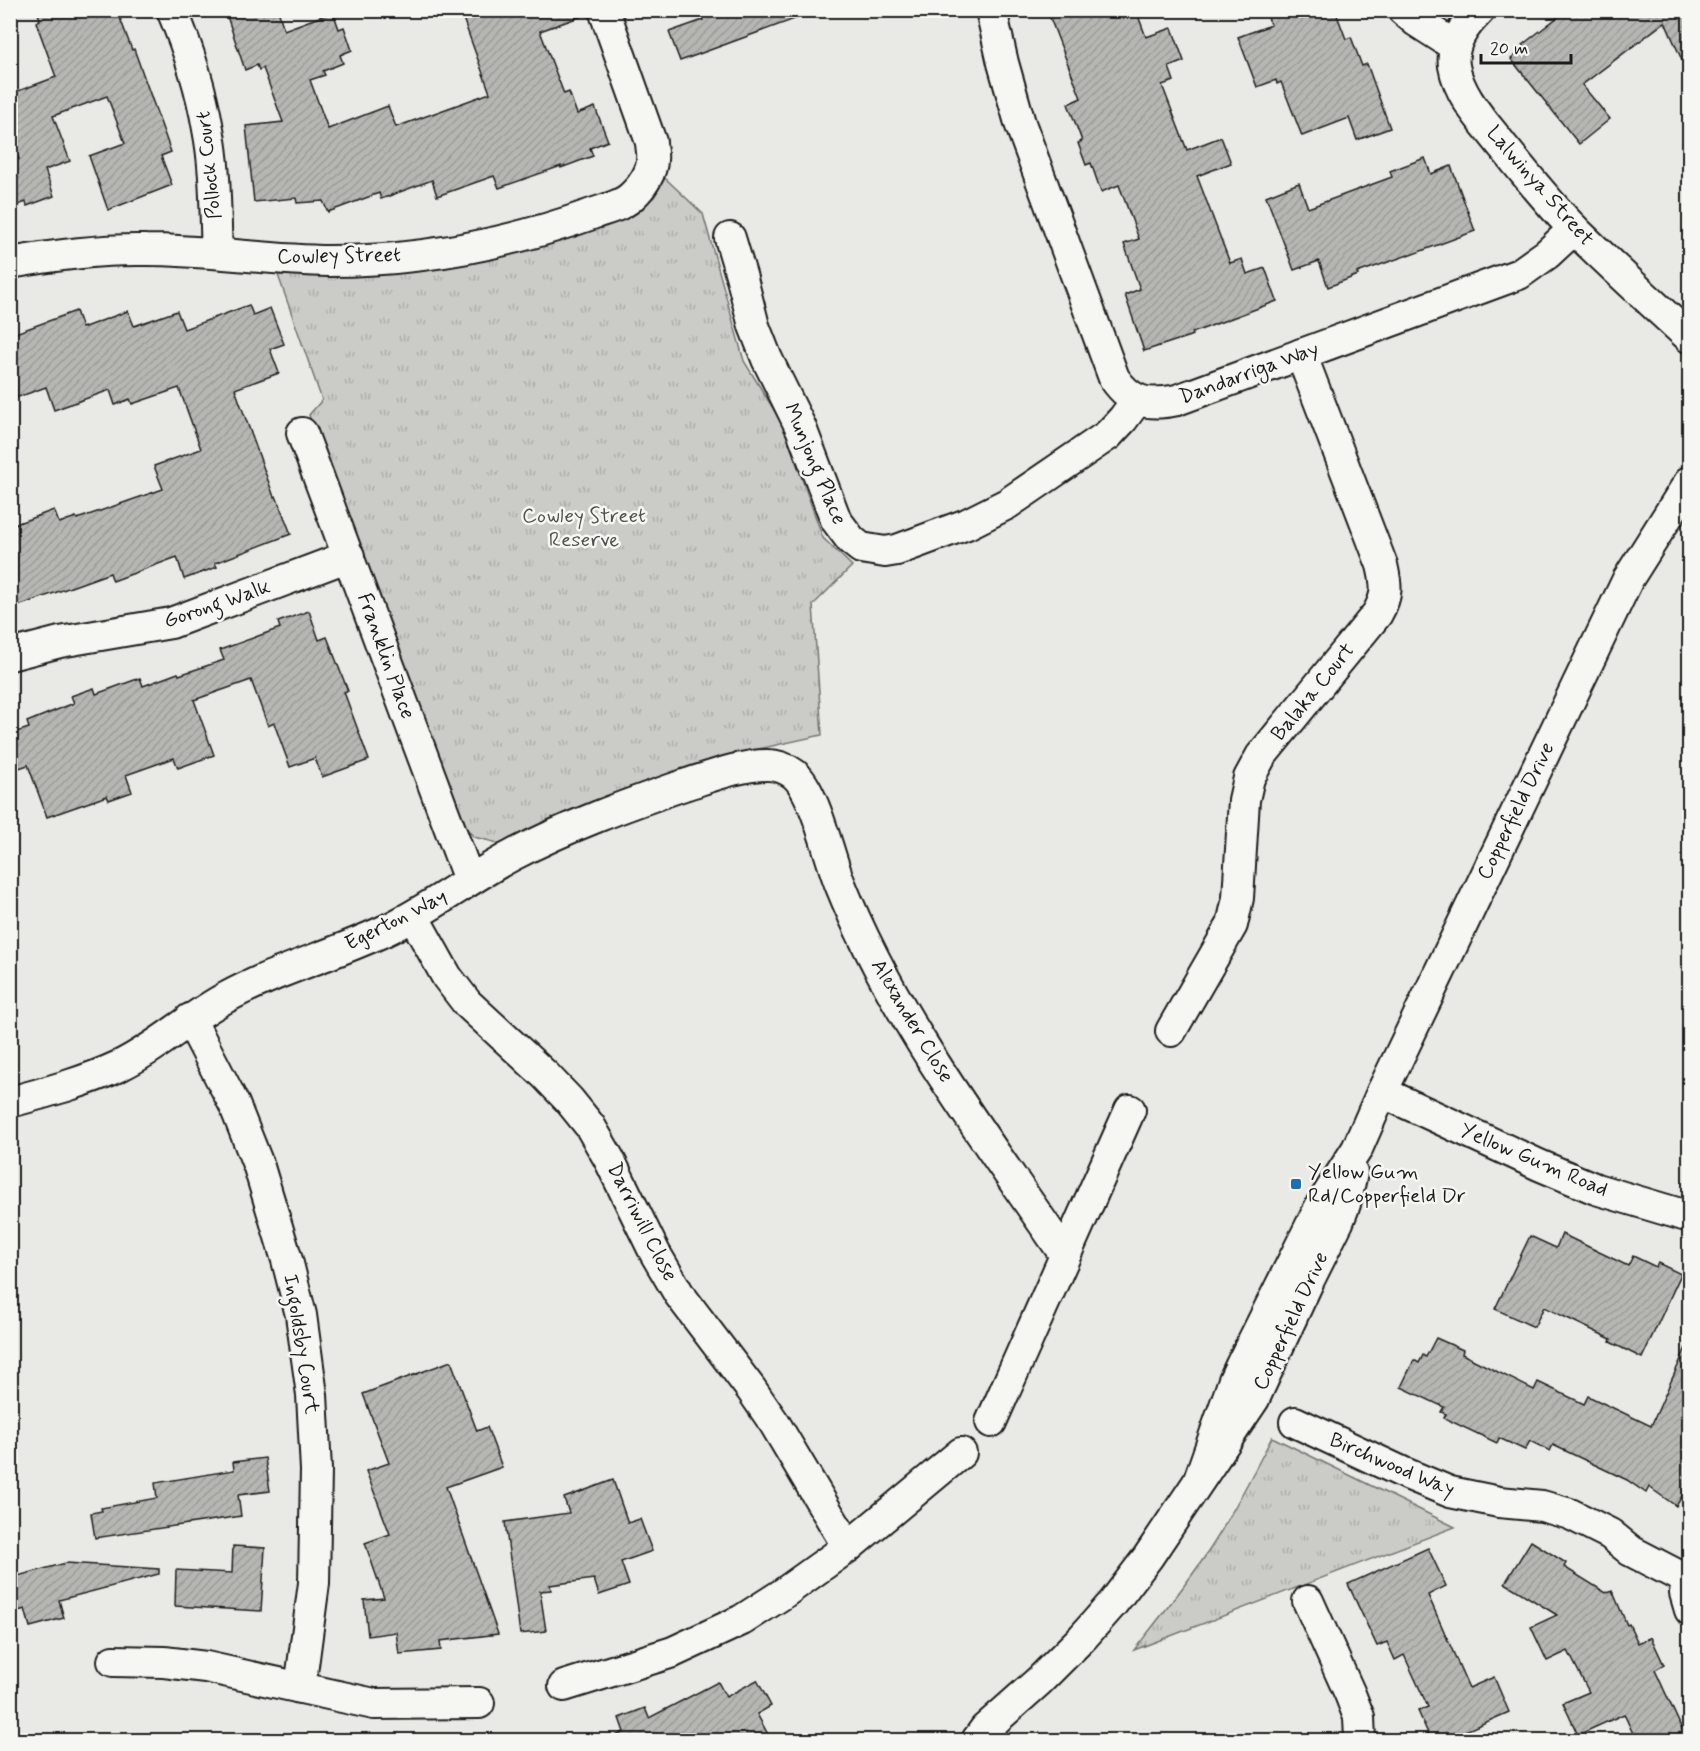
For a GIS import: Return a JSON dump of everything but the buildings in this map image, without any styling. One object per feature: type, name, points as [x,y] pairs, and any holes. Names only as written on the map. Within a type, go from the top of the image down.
[{"type":"street","name":"Pollock Court","points":[[172,10],[192,64],[209,130],[214,175],[217,253]]},
{"type":"street","name":"Cowley Street","points":[[10,263],[50,256],[145,249],[330,261],[388,258],[435,253],[517,237],[621,203],[632,197],[648,174],[652,161],[651,142],[604,10]]},
{"type":"street","points":[[991,10],[1020,123],[1114,378],[1122,390],[1137,400]]},
{"type":"street","points":[[1402,10],[1455,46],[1459,34],[1480,10]]},
{"type":"street","name":"Lalwinya Street","points":[[1455,46],[1454,64],[1458,82],[1480,118],[1574,229],[1689,338]]},
{"type":"street","name":"Dandarriga Way","points":[[1137,400],[1162,403],[1177,400],[1519,274],[1547,254],[1574,229]]},
{"type":"street","name":"Munjong Place","points":[[730,238],[754,326],[767,358],[801,428],[836,520],[851,540],[861,548],[885,552],[897,550],[989,514],[1107,435],[1124,419],[1137,400]]},
{"type":"street","name":"Balaka Court","points":[[1171,1031],[1232,925],[1238,898],[1244,800],[1249,778],[1261,756],[1377,615],[1387,594],[1382,566],[1301,354]]},
{"type":"street","name":"Franklin Place","points":[[302,433],[469,880]]},
{"type":"street","name":"Copperfield Drive","points":[[975,1737],[1038,1681],[1098,1620],[1148,1557],[1199,1480],[1234,1380],[1322,1205],[1357,1149],[1382,1092],[1628,579],[1689,481]]},
{"type":"street","name":"Gorong Walk","points":[[10,654],[60,642],[171,623],[349,556]]},
{"type":"street","name":"Egerton Way","points":[[10,1102],[45,1093],[118,1066],[148,1049],[226,997],[365,940],[413,916],[512,856],[596,816],[717,774],[768,765],[780,766],[790,771]]},
{"type":"street","name":"Alexander Close","points":[[790,771],[805,787],[813,803],[831,862],[851,912],[904,1015],[1065,1255]]},
{"type":"street","name":"Darriwill Close","points":[[413,916],[447,976],[467,1003],[545,1075],[590,1126],[609,1159],[655,1253],[679,1294],[775,1424],[848,1547]]},
{"type":"street","name":"Ingoldsby Court","points":[[190,1019],[234,1104],[259,1167],[301,1315],[312,1395],[316,1470],[314,1583],[300,1688]]},
{"type":"street","name":"Yellow Gum Road","points":[[1382,1092],[1596,1189],[1689,1217]]},
{"type":"street","points":[[991,1422],[1130,1110]]},
{"type":"street","name":"Birchwood Way","points":[[1295,1422],[1450,1492],[1498,1502],[1542,1506],[1570,1514],[1610,1534],[1631,1551],[1688,1577]]},
{"type":"street","points":[[564,1686],[673,1652],[742,1620],[848,1547],[961,1453]]},
{"type":"street","points":[[1688,1577],[1685,1593],[1689,1610]]},
{"type":"street","points":[[1308,1601],[1359,1717],[1360,1740]]},
{"type":"street","points":[[113,1660],[164,1662],[206,1667],[374,1704],[479,1703]]},
{"type":"green space","name":"Cowley Street Reserve","points":[[665,178],[703,214],[744,361],[782,423],[823,538],[852,566],[813,605],[822,735],[749,751],[502,844],[474,837],[459,820],[427,746],[309,415],[322,400],[278,275],[368,272],[636,212],[654,197]]},
{"type":"green space","points":[[1272,1437],[1455,1527],[1134,1650],[1212,1546]]},
{"type":"place","name":"Yellow Gum Rd/Copperfield Dr","points":[[1296,1184]]}]
